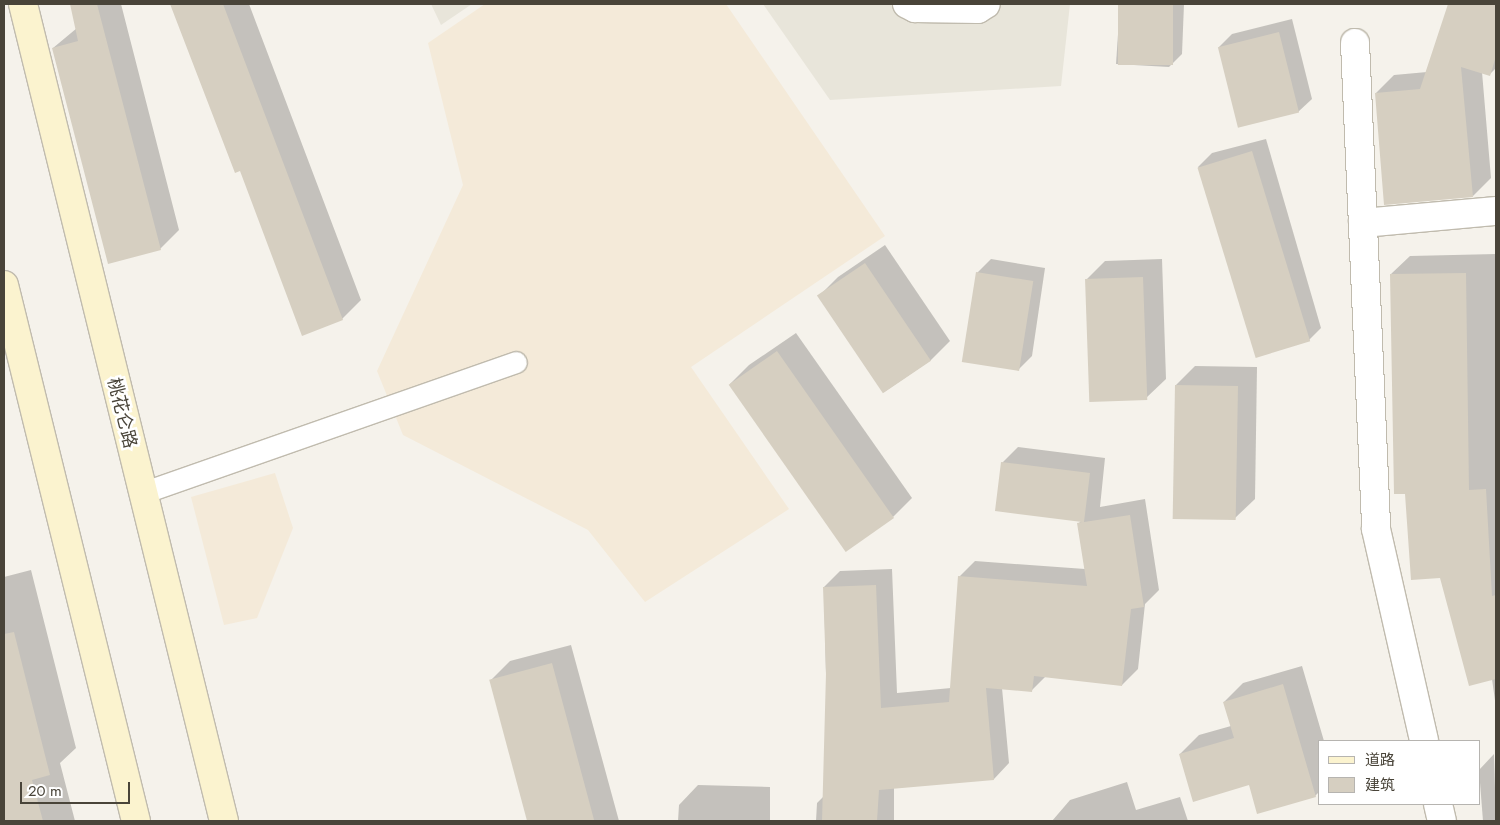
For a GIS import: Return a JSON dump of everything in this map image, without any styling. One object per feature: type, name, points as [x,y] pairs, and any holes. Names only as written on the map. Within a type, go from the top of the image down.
[{"type":"main road","name":"桃花仑路","points":[[22,4],[224,821]]},
{"type":"main road","points":[[4,285],[136,821]]},
{"type":"street","points":[[908,4],[915,8],[978,9],[986,4]]},
{"type":"street","points":[[1355,44],[1376,528],[1424,740]]},
{"type":"street","points":[[1362,222],[1496,211]]},
{"type":"street","points":[[1438,805],[1442,821]]},
{"type":"lane","points":[[142,493],[516,362]]},
{"type":"shaded area","points":[[431,4],[472,4],[441,25]]},
{"type":"shaded area","points":[[485,4],[726,4],[885,236],[691,367],[789,509],[645,602],[588,530],[403,435],[377,371],[463,185],[428,43]]},
{"type":"shaded area","points":[[763,4],[1070,4],[1061,86],[830,100]]},
{"type":"shaded area","points":[[275,473],[293,528],[257,618],[224,625],[191,497]]},
{"type":"building","points":[[70,4],[97,4],[161,250],[108,264],[52,48],[78,41]]},
{"type":"building","points":[[170,4],[223,4],[343,320],[302,336],[240,171],[235,173]]},
{"type":"building","points":[[1118,4],[1173,4],[1173,65],[1118,65]]},
{"type":"building","points":[[1448,4],[1496,4],[1496,56],[1490,76],[1461,67],[1473,197],[1384,205],[1375,93],[1420,89]]},
{"type":"building","points":[[1279,32],[1299,113],[1238,128],[1218,47]]},
{"type":"building","points":[[1252,151],[1310,341],[1256,358],[1197,168]]},
{"type":"building","points":[[865,263],[931,361],[883,393],[817,295]]},
{"type":"building","points":[[976,272],[1033,281],[1019,371],[962,362]]},
{"type":"building","points":[[1466,273],[1469,490],[1486,489],[1492,596],[1496,595],[1496,679],[1469,686],[1440,578],[1411,580],[1405,494],[1394,494],[1390,274]]},
{"type":"building","points":[[1143,277],[1147,400],[1089,402],[1085,279]]},
{"type":"building","points":[[777,351],[894,518],[846,552],[729,385]]},
{"type":"building","points":[[1175,385],[1238,386],[1236,520],[1173,519]]},
{"type":"building","points":[[1001,462],[1090,473],[1084,522],[1130,515],[1144,607],[1131,609],[1122,686],[1034,676],[1032,692],[986,688],[994,780],[879,790],[877,821],[822,821],[826,673],[823,587],[876,585],[881,708],[949,702],[958,576],[1087,586],[1077,523],[1082,522],[995,511]]},
{"type":"building","points":[[14,632],[50,775],[32,780],[43,821],[4,821],[4,634]]},
{"type":"building","points":[[552,663],[594,821],[527,821],[489,680]]},
{"type":"building","points":[[1283,684],[1316,797],[1257,814],[1249,785],[1193,802],[1179,754],[1234,738],[1223,702]]}]
